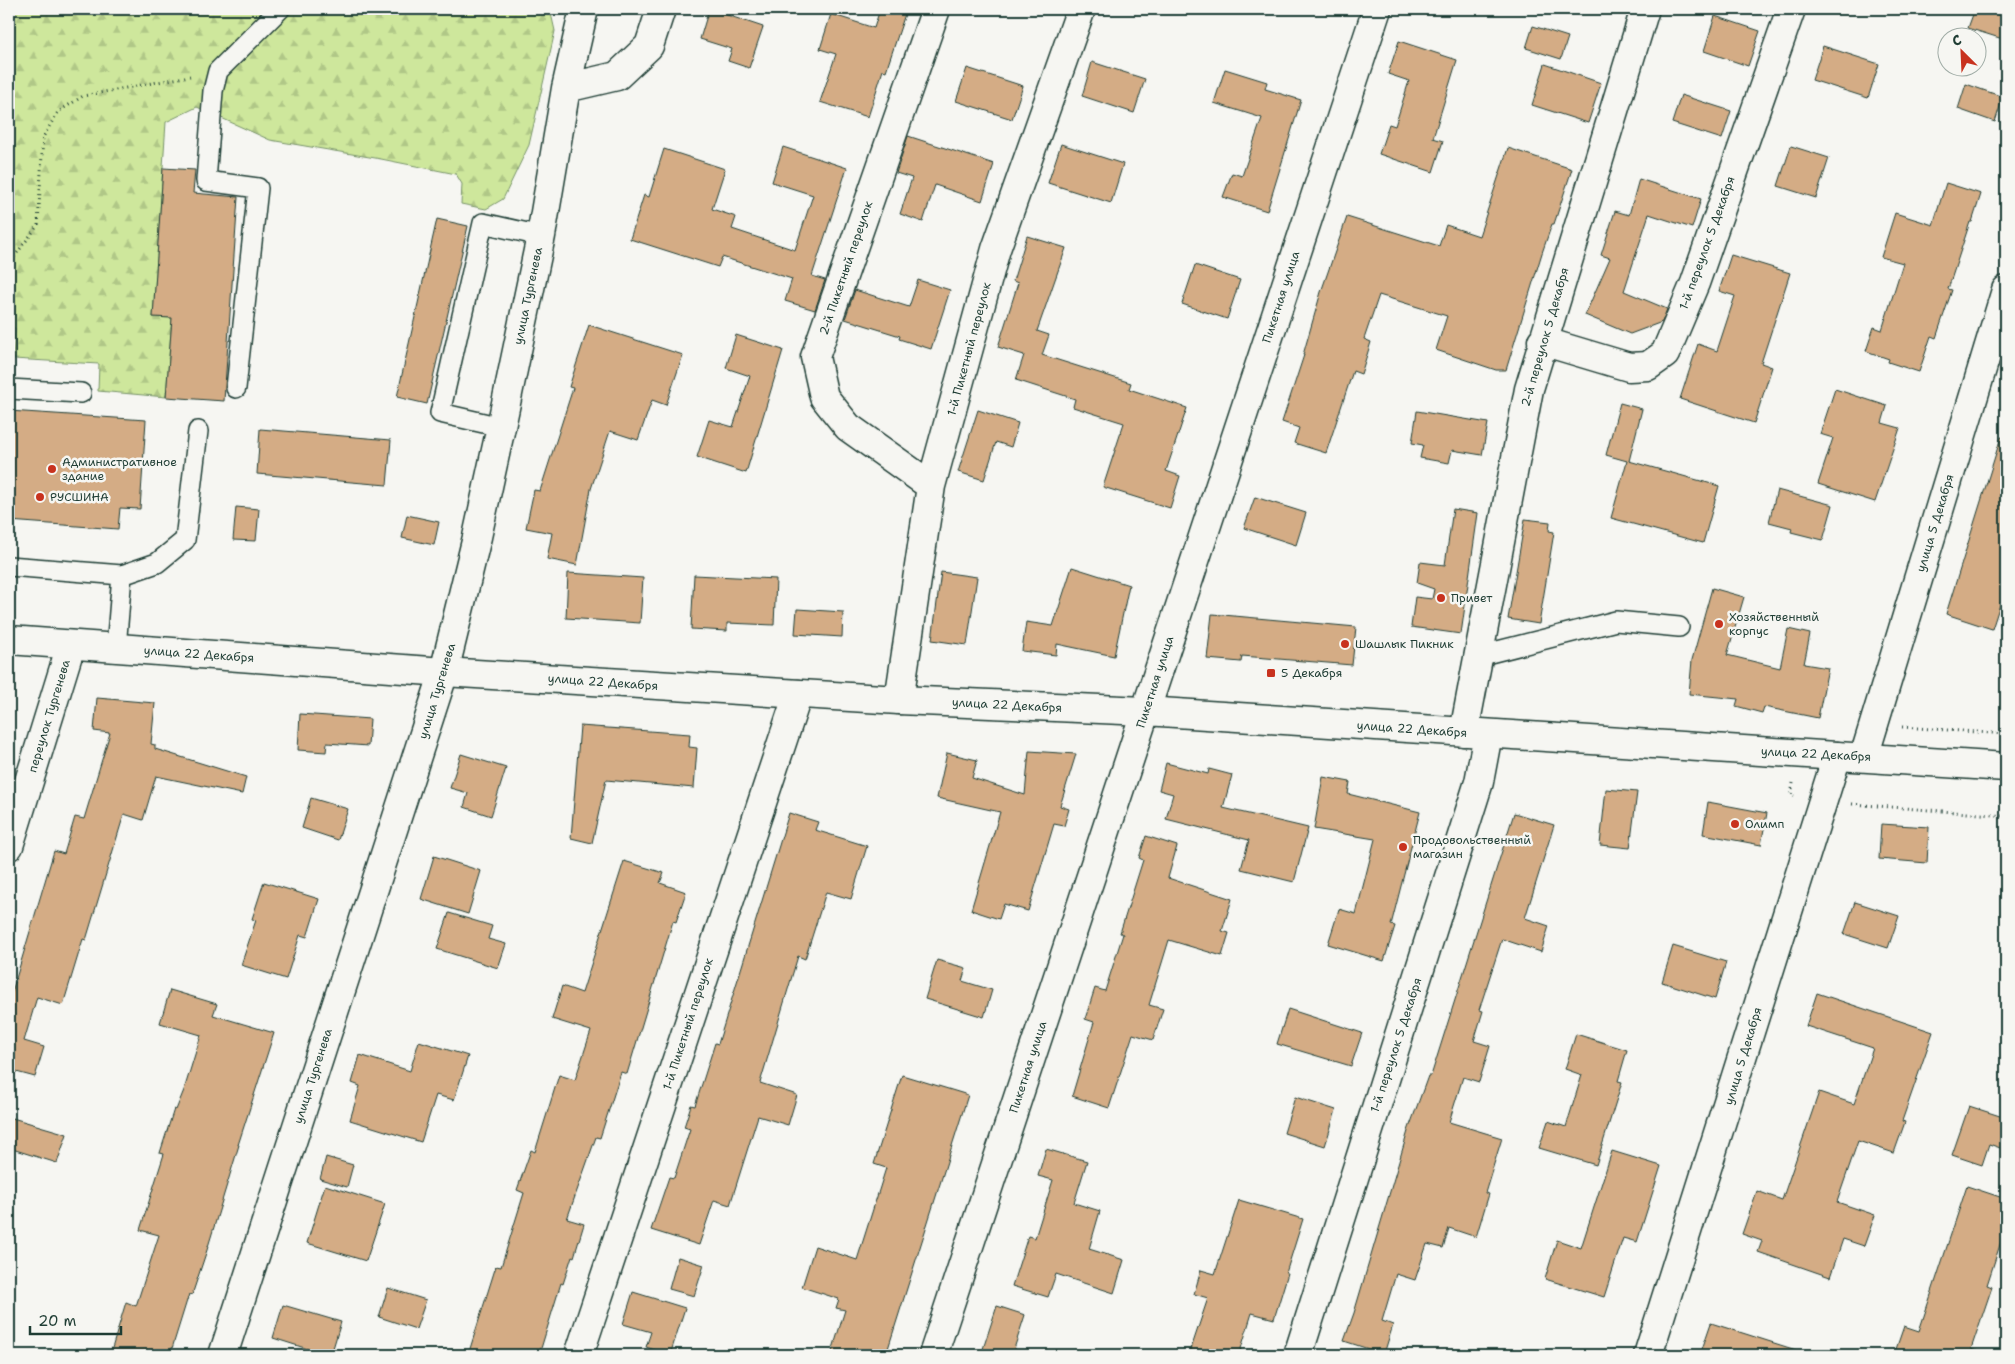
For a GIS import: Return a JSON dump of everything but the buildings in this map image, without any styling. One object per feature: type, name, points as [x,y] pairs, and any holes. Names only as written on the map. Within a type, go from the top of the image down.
[{"type":"street","name":"улица Тургенева","points":[[223,1355],[444,672],[477,537],[501,426],[541,236],[566,88],[584,9]]},
{"type":"street","points":[[566,88],[617,76],[648,46],[661,9]]},
{"type":"street","name":"2-й Пикетный переулок","points":[[931,486],[848,427],[824,397],[815,357],[936,9]]},
{"type":"street","name":"1-й Пикетный переулок","points":[[899,700],[931,486],[996,249],[1081,9]]},
{"type":"street","name":"Пикетная улица","points":[[933,1355],[1377,9]]},
{"type":"street","name":"2-й переулок 5 Декабря","points":[[1476,733],[1478,656],[1529,389],[1542,341],[1646,9]]},
{"type":"street","name":"1-й переулок 5 Декабря","points":[[1542,341],[1629,367],[1648,366],[1664,354],[1695,282],[1791,9]]},
{"type":"street","name":"улица 5 Декабря","points":[[1864,757],[2006,290]]},
{"type":"street","name":"улица 22 Декабря","points":[[9,640],[444,672],[899,700],[1145,711],[1864,757],[2006,768]]},
{"type":"street","name":"переулок Тургенева","points":[[9,846],[71,644]]},
{"type":"street","name":"1-й Пикетный переулок","points":[[578,1355],[798,694]]},
{"type":"street","name":"1-й переулок 5 Декабря","points":[[1298,1355],[1479,782],[1476,733]]},
{"type":"street","name":"улица 5 Декабря","points":[[1648,1355],[1837,756]]},
{"type":"lane","points":[[236,388],[258,188],[206,181],[213,90],[218,71],[280,9]]},
{"type":"lane","points":[[501,426],[440,413],[483,223],[541,236]]},
{"type":"lane","points":[[9,389],[81,393]]},
{"type":"lane","points":[[9,566],[122,574],[157,563],[185,540],[198,431]]},
{"type":"lane","points":[[116,648],[122,574]]},
{"type":"lane","points":[[1478,656],[1616,621],[1679,627]]},
{"type":"path","points":[[9,257],[14,257],[38,226],[43,137],[58,112],[83,96],[218,71]]},
{"type":"path","points":[[1791,795],[1823,802],[2006,816]]},
{"type":"green space","points":[[9,9],[550,9],[555,31],[529,145],[503,199],[486,209],[461,204],[462,184],[456,174],[270,140],[197,107],[166,122],[153,317],[172,318],[166,397],[98,391],[99,364],[13,359],[15,328],[9,327]]},
{"type":"place","name":"Административное здание","points":[[52,469]]},
{"type":"place","name":"РУСШИНА","points":[[40,497]]},
{"type":"place","name":"Привет","points":[[1441,598]]},
{"type":"place","name":"Хозяйственный корпус","points":[[1719,624]]},
{"type":"place","name":"Шашлык Пикник","points":[[1345,644]]},
{"type":"place","name":"5 Декабря","points":[[1271,673]]},
{"type":"place","name":"Олимп","points":[[1735,824]]},
{"type":"place","name":"Продовольственный магазин","points":[[1403,847]]}]
